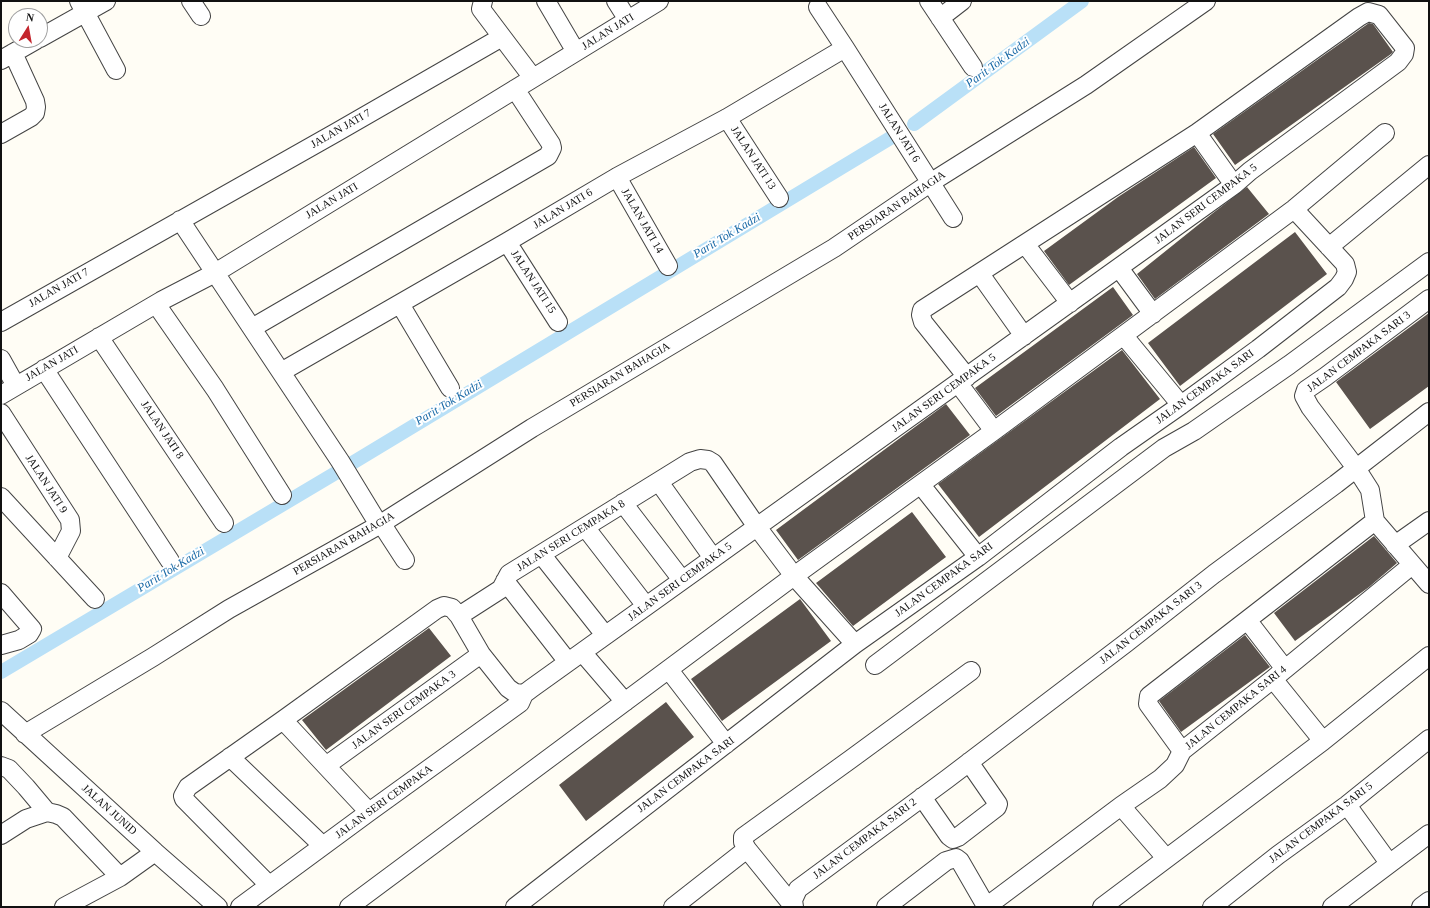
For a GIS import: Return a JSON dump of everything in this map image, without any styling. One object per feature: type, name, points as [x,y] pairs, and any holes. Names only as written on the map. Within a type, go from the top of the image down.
[{"type":"street","points":[[48,32],[82,7],[106,1]]},
{"type":"street","points":[[191,1],[201,16]]},
{"type":"street","points":[[483,1],[481,9],[533,78]]},
{"type":"street","points":[[546,1],[576,52]]},
{"type":"street","points":[[616,1],[628,20]]},
{"type":"street","name":"JALAN JATI","points":[[8,390],[156,304],[215,273],[659,1]]},
{"type":"street","points":[[929,1],[973,67]]},
{"type":"street","points":[[940,18],[962,1]]},
{"type":"street","name":"PERSIARAN BAHAGIA","points":[[25,734],[153,658],[229,609],[380,524],[532,428],[834,248],[930,183],[1086,85],[1206,1]]},
{"type":"street","points":[[82,7],[116,70]]},
{"type":"street","name":"JALAN JATI 6","points":[[818,8],[953,218]]},
{"type":"street","name":"JALAN SERI CEMPAKA 5","points":[[524,694],[1234,185],[1250,171],[1398,62],[1404,54],[1405,48],[1379,15],[1368,12],[1197,133]]},
{"type":"street","name":"JALAN JATI 7","points":[[1,322],[502,37]]},
{"type":"street","points":[[1,134],[35,113],[35,101],[7,56],[22,48]]},
{"type":"street","name":"JALAN JATI 6","points":[[281,372],[507,242],[616,177],[727,118],[845,48]]},
{"type":"street","points":[[252,328],[548,156],[552,148],[551,144],[515,89]]},
{"type":"street","name":"JALAN JATI 13","points":[[727,118],[779,198]]},
{"type":"street","points":[[994,431],[963,380],[923,322],[921,315],[922,310],[1197,133],[1234,185]]},
{"type":"street","points":[[349,907],[670,670],[794,576],[1124,336],[1294,209],[1385,133]]},
{"type":"street","points":[[1330,247],[1429,165]]},
{"type":"street","name":"JALAN JATI 14","points":[[616,177],[668,266]]},
{"type":"street","name":"JALAN CEMPAKA SARI","points":[[515,907],[855,644],[978,556],[1121,447],[1258,349],[1338,287],[1347,272],[1345,264],[1294,209]]},
{"type":"street","points":[[180,220],[405,560]]},
{"type":"street","name":"JALAN JATI 15","points":[[507,242],[558,322]]},
{"type":"street","points":[[1025,244],[1070,303]]},
{"type":"street","points":[[875,665],[1164,448],[1194,431],[1289,365],[1429,262]]},
{"type":"street","points":[[1119,268],[1153,314]]},
{"type":"street","points":[[980,274],[1024,336]]},
{"type":"street","name":"JALAN CEMPAKA SARI 3","points":[[1356,468],[1304,398],[1304,393],[1429,299]]},
{"type":"street","points":[[156,304],[215,389],[282,495]]},
{"type":"street","points":[[400,304],[450,388]]},
{"type":"street","points":[[1124,336],[1181,405]]},
{"type":"street","name":"JALAN JATI 8","points":[[99,337],[224,523]]},
{"type":"street","points":[[1,359],[8,390]]},
{"type":"street","points":[[44,369],[170,561]]},
{"type":"street","name":"JALAN CEMPAKA SARI 3","points":[[947,779],[1120,648],[1214,574],[1429,412]]},
{"type":"street","name":"JALAN JATI 9","points":[[1,413],[70,520],[71,531],[57,558]]},
{"type":"street","name":"JALAN SERI CEMPAKA 8","points":[[459,616],[501,589],[509,574],[690,462],[700,459],[708,460],[713,463],[757,527]]},
{"type":"street","points":[[1356,468],[1370,490],[1375,521],[1395,545],[1424,575]]},
{"type":"street","points":[[659,482],[713,558]]},
{"type":"street","points":[[921,485],[978,556]]},
{"type":"street","points":[[1,497],[95,599]]},
{"type":"street","points":[[623,503],[682,580]]},
{"type":"street","points":[[1182,751],[1148,704],[1149,696],[1248,621],[1375,521]]},
{"type":"street","points":[[1395,545],[1429,521]]},
{"type":"street","points":[[585,527],[646,606]]},
{"type":"street","points":[[757,527],[794,576],[855,644]]},
{"type":"street","points":[[541,554],[605,636]]},
{"type":"street","name":"JALAN CEMPAKA SARI 4","points":[[992,905],[1160,778],[1175,765],[1182,751],[1279,674],[1424,575]]},
{"type":"street","points":[[505,581],[575,657],[625,702]]},
{"type":"street","points":[[1,593],[32,629],[28,634],[19,640],[1,645]]},
{"type":"street","points":[[269,885],[184,799],[183,796],[188,787],[437,609],[444,606],[452,608],[459,616],[481,654],[508,688],[515,693],[524,694]]},
{"type":"street","points":[[1248,621],[1279,674],[1323,741]]},
{"type":"street","name":"JALAN SERI CEMPAKA 3","points":[[326,765],[481,654]]},
{"type":"street","points":[[1102,907],[1323,741],[1429,656]]},
{"type":"street","points":[[670,670],[726,744]]},
{"type":"street","points":[[794,907],[747,849],[743,842],[743,837],[971,671]]},
{"type":"street","name":"JALAN SERI CEMPAKA","points":[[240,907],[520,703],[524,694]]},
{"type":"street","name":"JALAN JUNID","points":[[1,711],[25,734],[138,864],[218,907]]},
{"type":"street","points":[[283,720],[369,812]]},
{"type":"street","name":"JALAN CEMPAKA SARI 5","points":[[1217,906],[1278,855],[1347,805],[1429,739]]},
{"type":"street","points":[[230,758],[323,846]]},
{"type":"street","points":[[922,797],[950,836],[953,839],[958,837],[997,807],[998,804],[969,762]]},
{"type":"street","points":[[1,766],[9,769],[47,812]]},
{"type":"street","name":"JALAN CEMPAKA SARI 2","points":[[794,907],[793,900],[798,889],[947,779]]},
{"type":"street","points":[[1347,805],[1389,863]]},
{"type":"street","points":[[1121,806],[1166,858]]},
{"type":"street","points":[[1,835],[26,819],[47,812],[56,814],[63,818],[138,864],[64,907]]},
{"type":"street","points":[[1332,907],[1429,834]]},
{"type":"street","points":[[673,907],[747,849]]},
{"type":"street","points":[[886,907],[946,861],[956,858],[960,861],[992,905]]},
{"type":"street","points":[[1421,907],[1429,901]]},
{"type":"building","points":[[1369,23],[1373,24],[1393,52],[1235,165],[1213,134]]},
{"type":"building","points":[[1194,147],[1216,178],[1069,285],[1044,251],[1118,197]]},
{"type":"building","points":[[1247,187],[1269,214],[1155,299],[1137,274]]},
{"type":"building","points":[[1295,232],[1327,274],[1180,386],[1148,343]]},
{"type":"building","points":[[1113,287],[1133,315],[996,416],[975,388]]},
{"type":"building","points":[[1429,313],[1429,386],[1370,429],[1336,382]]},
{"type":"building","points":[[1122,350],[1160,399],[979,537],[938,484]]},
{"type":"building","points":[[946,404],[970,435],[798,560],[776,530]]},
{"type":"building","points":[[912,512],[946,557],[853,626],[816,583]]},
{"type":"building","points":[[1374,536],[1397,563],[1369,587],[1295,641],[1274,613]]},
{"type":"building","points":[[800,599],[831,641],[722,721],[691,679]]},
{"type":"building","points":[[429,628],[451,656],[326,750],[302,720]]},
{"type":"building","points":[[1245,635],[1270,667],[1181,732],[1159,701]]},
{"type":"building","points":[[666,702],[694,737],[586,821],[559,785]]},
{"type":"waterway","name":"Parit Tok Kadzi","points":[[914,124],[1082,1]]},
{"type":"waterway","name":"Parit Tok Kadzi","points":[[1,672],[339,471],[897,134]]}]
